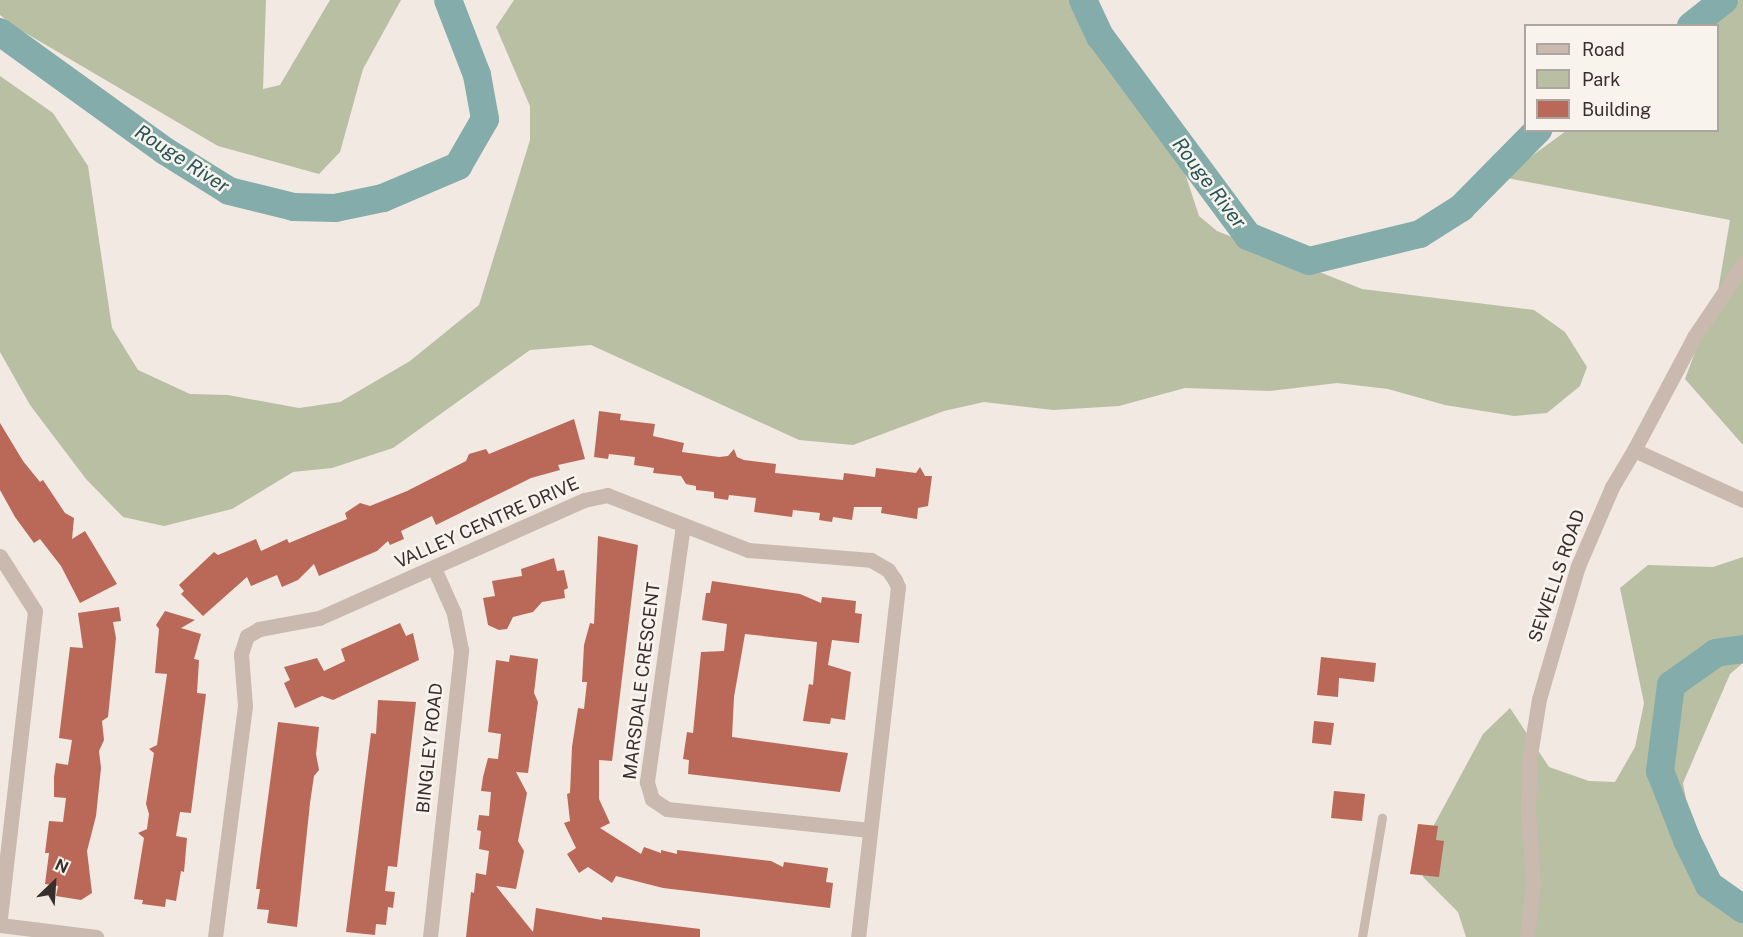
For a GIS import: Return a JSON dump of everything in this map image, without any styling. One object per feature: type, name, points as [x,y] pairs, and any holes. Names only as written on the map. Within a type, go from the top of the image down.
[{"type":"street","name":"SEWELLS ROAD","points":[[1527,937],[1533,882],[1528,811],[1530,755],[1539,699],[1554,638],[1590,533],[1694,337],[1743,264]]},
{"type":"street","points":[[1634,450],[1743,500]]},
{"type":"street","name":"VALLEY CENTRE DRIVE","points":[[215,937],[245,706],[241,654],[244,640],[259,629],[319,618],[594,496],[618,497],[748,550],[872,560],[888,570],[896,580],[898,587],[858,937]]},
{"type":"street","name":"MARSDALE CRESCENT","points":[[683,525],[647,782],[652,799],[667,809],[870,831]]},
{"type":"street","points":[[0,556],[35,611],[0,917]]},
{"type":"street","name":"BINGLEY ROAD","points":[[430,937],[461,650],[454,613],[434,568]]},
{"type":"street","points":[[0,926],[96,937]]},
{"type":"lane","points":[[1362,937],[1382,818]]},
{"type":"green space","points":[[0,0],[266,0],[263,89],[280,85],[330,0],[401,0],[363,69],[340,152],[319,174],[218,146],[17,28],[0,15]]},
{"type":"green space","points":[[514,0],[1073,0],[1122,81],[1179,155],[1199,216],[1217,231],[1362,289],[1534,310],[1565,332],[1587,367],[1580,386],[1547,413],[1514,416],[1445,405],[1388,389],[1337,383],[1270,391],[1185,388],[1119,406],[1053,410],[984,402],[944,411],[853,445],[799,440],[591,345],[530,350],[393,448],[332,468],[293,472],[232,509],[164,526],[123,517],[86,479],[30,405],[0,352],[0,76],[53,113],[88,166],[112,328],[138,370],[190,394],[228,395],[299,408],[340,402],[410,361],[479,305],[530,140],[530,106],[496,27]]},
{"type":"green space","points":[[1739,0],[1743,0],[1743,445],[1685,379],[1718,291],[1730,220],[1496,176],[1521,164],[1565,132],[1719,132],[1719,24],[1706,24]]},
{"type":"green space","points":[[1743,557],[1743,663],[1730,674],[1683,783],[1698,865],[1711,893],[1722,902],[1743,907],[1743,937],[1466,937],[1458,912],[1423,877],[1420,851],[1483,734],[1510,708],[1549,767],[1589,781],[1615,782],[1635,747],[1644,703],[1620,588],[1648,565],[1713,567]]},
{"type":"building","points":[[599,411],[621,414],[620,420],[655,424],[653,436],[684,443],[682,452],[719,457],[728,456],[734,449],[737,457],[744,460],[776,464],[775,473],[843,480],[844,473],[875,477],[876,468],[916,473],[920,467],[925,476],[932,476],[928,506],[918,508],[917,519],[881,513],[882,507],[854,507],[852,520],[833,517],[832,522],[819,520],[820,513],[793,510],[792,517],[754,512],[756,498],[729,495],[728,500],[714,498],[714,492],[696,490],[696,486],[686,484],[681,476],[653,473],[654,468],[634,465],[635,457],[609,454],[608,459],[594,457]]},
{"type":"building","points":[[574,419],[585,459],[558,465],[560,470],[531,478],[436,525],[432,516],[401,531],[404,539],[390,545],[388,541],[377,551],[319,576],[314,564],[298,580],[282,587],[277,575],[251,586],[247,577],[203,616],[181,594],[184,591],[179,585],[214,552],[218,555],[256,539],[261,551],[287,539],[289,543],[347,519],[345,513],[360,503],[370,506],[407,491],[466,461],[469,454],[486,449],[489,454]]},
{"type":"building","points":[[0,423],[23,461],[40,482],[43,480],[65,513],[74,518],[72,539],[85,531],[117,584],[80,603],[61,566],[40,539],[34,543],[15,517],[0,490]]},
{"type":"building","points":[[598,536],[638,545],[612,761],[599,760],[599,799],[610,823],[600,828],[641,854],[644,847],[661,853],[661,850],[677,854],[677,850],[771,861],[783,867],[784,862],[828,868],[826,882],[833,883],[830,908],[663,888],[616,876],[612,883],[588,867],[579,873],[567,854],[576,848],[564,823],[570,821],[567,794],[570,793],[572,747],[578,708],[584,709],[587,682],[582,682],[584,645],[590,623],[594,624]]},
{"type":"building","points":[[554,558],[557,571],[564,570],[568,588],[564,590],[565,598],[542,602],[533,612],[513,617],[507,629],[499,630],[488,625],[483,598],[495,596],[492,581],[522,576],[521,569]]},
{"type":"building","points":[[712,581],[800,594],[821,603],[822,597],[856,601],[855,613],[862,614],[859,643],[832,640],[828,665],[851,672],[845,720],[831,718],[830,724],[803,721],[809,684],[813,685],[817,642],[745,634],[734,697],[732,737],[848,753],[840,792],[688,774],[689,760],[683,759],[687,732],[693,733],[701,652],[724,651],[727,624],[702,620],[706,593],[710,593]]},
{"type":"building","points":[[119,607],[121,621],[113,622],[116,638],[108,717],[102,721],[104,740],[99,751],[101,768],[96,816],[87,851],[92,893],[81,900],[56,896],[58,886],[45,884],[49,853],[45,853],[49,821],[63,822],[66,798],[54,797],[54,777],[56,763],[68,765],[72,740],[59,738],[70,647],[83,648],[78,613]]},
{"type":"building","points":[[165,611],[195,620],[181,628],[201,634],[194,659],[199,660],[197,693],[206,694],[191,813],[180,812],[176,836],[187,838],[184,872],[181,871],[176,901],[166,899],[165,907],[142,904],[143,900],[134,899],[144,838],[138,833],[147,829],[149,814],[146,804],[154,753],[149,749],[157,745],[167,674],[155,673],[159,629],[156,625]]},
{"type":"building","points":[[400,623],[406,636],[413,633],[419,660],[333,700],[322,696],[295,708],[284,683],[290,680],[284,667],[317,658],[324,671],[345,661],[341,649]]},
{"type":"building","points":[[510,655],[538,659],[534,693],[538,702],[528,773],[516,772],[527,793],[518,841],[524,851],[516,889],[496,886],[533,932],[536,908],[602,920],[602,917],[700,929],[700,937],[466,937],[471,892],[474,893],[476,873],[486,875],[489,851],[479,849],[481,831],[477,830],[479,815],[489,816],[491,792],[481,791],[483,777],[488,758],[498,759],[501,734],[488,732],[496,660],[509,662]]},
{"type":"building","points":[[1321,657],[1376,663],[1374,682],[1339,678],[1338,697],[1317,695]]},
{"type":"building","points":[[378,700],[416,702],[397,867],[388,866],[385,891],[395,892],[393,908],[388,907],[386,925],[376,924],[375,935],[346,932],[371,733],[376,734]]},
{"type":"building","points":[[1314,721],[1334,723],[1331,745],[1312,743]]},
{"type":"building","points":[[278,722],[319,727],[316,754],[319,770],[314,776],[310,803],[297,927],[267,923],[269,910],[257,909],[260,889],[256,889]]},
{"type":"building","points":[[1334,791],[1365,794],[1362,821],[1331,818]]},
{"type":"building","points":[[1418,824],[1438,826],[1436,840],[1444,841],[1439,877],[1410,874]]},
{"type":"waterway","name":"Rouge River","points":[[0,32],[165,151],[229,191],[294,207],[335,208],[383,198],[458,166],[485,119],[477,75],[448,0]]},
{"type":"waterway","name":"Rouge River","points":[[1083,0],[1100,36],[1248,236],[1309,261],[1420,234],[1461,208],[1536,132]]},
{"type":"waterway","name":"Rouge River","points":[[1694,24],[1724,0]]},
{"type":"waterway","name":"Rouge River","points":[[1743,649],[1716,653],[1671,685],[1660,771],[1687,840],[1709,885],[1743,909]]}]
